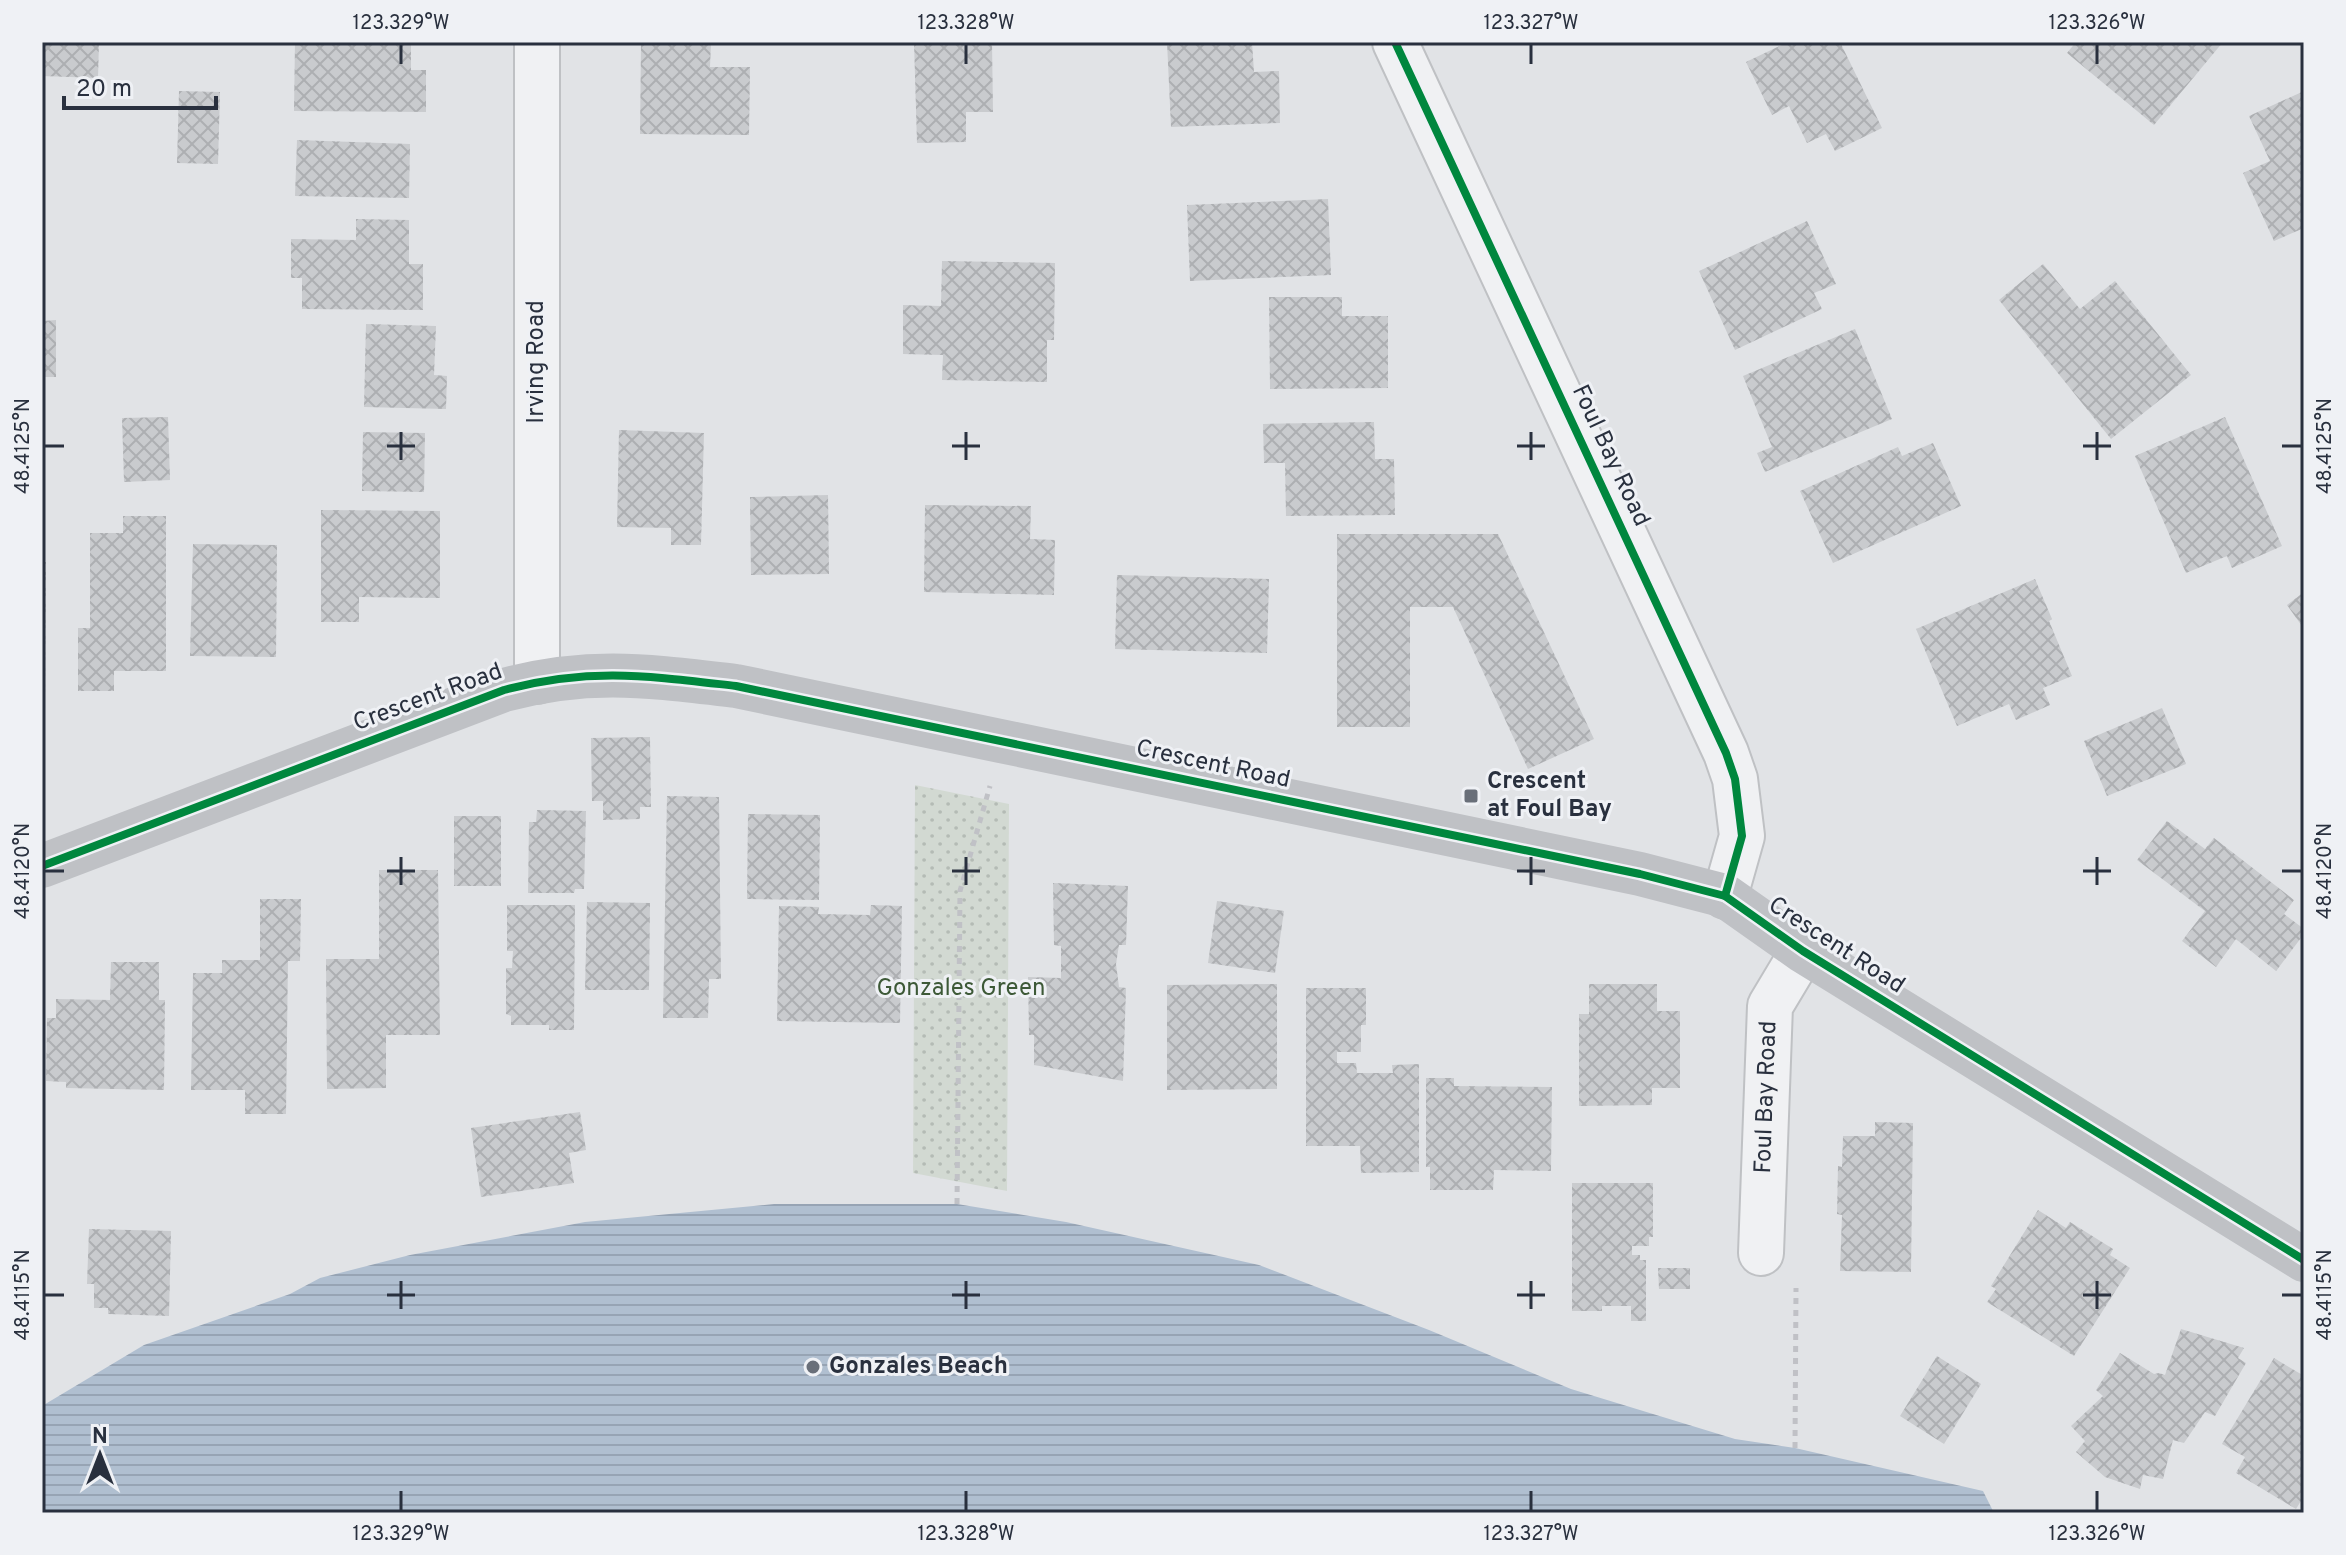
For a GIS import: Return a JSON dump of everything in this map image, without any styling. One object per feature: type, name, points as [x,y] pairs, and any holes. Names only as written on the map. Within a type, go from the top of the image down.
[{"type":"main road","name":"Crescent Road","points":[[42,866],[504,690],[537,681],[578,675],[618,674],[736,686],[1640,874],[1725,896],[1803,951],[2304,1260]]},
{"type":"street","name":"Irving Road","points":[[537,42],[537,681]]},
{"type":"street","name":"Foul Bay Road","points":[[1395,42],[1726,753],[1735,779],[1742,836],[1725,896]]},
{"type":"street","name":"Foul Bay Road","points":[[1761,1253],[1770,1006],[1803,951]]},
{"type":"path","points":[[957,1204],[960,891],[1003,742]]},
{"type":"path","points":[[1795,1314],[1795,1448]]},
{"type":"green space","name":"Gonzales Green","points":[[915,785],[1009,804],[1007,1191],[913,1173]]},
{"type":"water","name":"Gonzales Beach","points":[[774,1204],[957,1204],[1066,1222],[1259,1265],[1571,1389],[1735,1439],[1795,1448],[1983,1491],[1994,1513],[42,1513],[42,1406],[144,1345],[290,1294],[320,1278],[410,1255],[585,1222]]},
{"type":"building","points":[[42,42],[99,42],[98,78],[42,76]]},
{"type":"building","points":[[295,42],[411,42],[411,70],[426,70],[426,112],[294,111]]},
{"type":"building","points":[[641,42],[711,43],[710,67],[750,67],[749,135],[640,134]]},
{"type":"building","points":[[914,42],[992,42],[993,112],[966,112],[966,142],[917,143]]},
{"type":"building","points":[[1167,42],[1252,42],[1254,72],[1279,71],[1280,123],[1171,127]]},
{"type":"building","points":[[1788,42],[1840,42],[1882,128],[1835,151],[1826,134],[1807,143],[1789,106],[1772,115],[1746,62]]},
{"type":"building","points":[[2076,42],[2223,42],[2154,125],[2067,53]]},
{"type":"building","points":[[179,91],[220,92],[218,164],[177,163]]},
{"type":"building","points":[[2304,91],[2304,228],[2274,241],[2243,173],[2270,161],[2249,116]]},
{"type":"building","points":[[297,140],[410,144],[409,198],[295,196]]},
{"type":"building","points":[[1328,199],[1331,275],[1190,281],[1187,205]]},
{"type":"building","points":[[356,219],[409,220],[409,264],[423,264],[423,310],[302,309],[302,278],[291,278],[291,239],[356,240]]},
{"type":"building","points":[[1807,221],[1836,284],[1814,293],[1822,309],[1735,350],[1699,271]]},
{"type":"building","points":[[942,261],[1055,263],[1054,340],[1047,340],[1047,382],[942,380],[943,355],[903,354],[903,305],[941,306]]},
{"type":"building","points":[[2043,264],[2080,309],[2115,281],[2191,375],[2111,439],[1999,300]]},
{"type":"building","points":[[1269,297],[1342,297],[1342,316],[1388,316],[1388,388],[1270,389]]},
{"type":"building","points":[[56,320],[56,377],[42,377],[42,321]]},
{"type":"building","points":[[366,324],[436,326],[434,375],[447,376],[446,409],[364,407]]},
{"type":"building","points":[[1855,329],[1892,419],[1765,472],[1757,453],[1772,447],[1743,376]]},
{"type":"building","points":[[168,417],[170,480],[124,482],[122,418]]},
{"type":"building","points":[[2225,417],[2282,546],[2232,568],[2227,556],[2186,573],[2135,456]]},
{"type":"building","points":[[1374,422],[1375,459],[1394,459],[1395,515],[1286,516],[1285,463],[1264,463],[1263,424]]},
{"type":"building","points":[[619,430],[704,433],[701,545],[671,545],[671,528],[617,527]]},
{"type":"building","points":[[363,432],[425,433],[424,492],[362,491]]},
{"type":"building","points":[[1933,443],[1961,506],[1833,563],[1800,491],[1898,447],[1902,456]]},
{"type":"building","points":[[828,495],[829,574],[751,575],[750,497]]},
{"type":"building","points":[[925,505],[1031,506],[1030,539],[1055,540],[1054,595],[924,592]]},
{"type":"building","points":[[321,510],[440,511],[440,598],[359,597],[359,622],[321,622]]},
{"type":"building","points":[[123,516],[166,516],[166,671],[114,671],[114,691],[78,691],[78,628],[90,628],[90,533],[123,533]]},
{"type":"building","points":[[1337,534],[1498,534],[1594,739],[1528,769],[1453,607],[1410,607],[1410,727],[1337,727]]},
{"type":"building","points":[[193,544],[277,545],[276,657],[190,656]]},
{"type":"building","points":[[42,562],[46,562],[45,713],[42,713]]},
{"type":"building","points":[[1117,575],[1269,579],[1267,653],[1115,649]]},
{"type":"building","points":[[2035,579],[2072,676],[2043,688],[2050,705],[2016,720],[2009,704],[1957,726],[1916,629]]},
{"type":"building","points":[[2304,592],[2304,629],[2287,605]]},
{"type":"building","points":[[2162,708],[2186,764],[2107,796],[2084,741]]},
{"type":"building","points":[[650,737],[651,807],[640,807],[640,819],[603,820],[603,801],[592,801],[591,738]]},
{"type":"building","points":[[667,796],[719,797],[721,979],[709,979],[708,1018],[663,1018]]},
{"type":"building","points":[[537,810],[586,811],[584,889],[575,889],[574,893],[528,893],[529,822],[536,822]]},
{"type":"building","points":[[748,814],[820,815],[819,900],[747,899]]},
{"type":"building","points":[[454,816],[501,816],[501,886],[454,886]]},
{"type":"building","points":[[2167,821],[2205,849],[2214,838],[2294,900],[2284,914],[2304,929],[2304,934],[2276,971],[2236,939],[2216,967],[2182,941],[2205,911],[2137,860]]},
{"type":"building","points":[[379,870],[438,870],[440,1035],[386,1035],[386,1088],[327,1089],[326,959],[379,959]]},
{"type":"building","points":[[1053,883],[1128,886],[1126,945],[1119,945],[1116,964],[1119,987],[1126,988],[1123,1081],[1034,1065],[1034,1035],[1029,1035],[1028,977],[1061,978],[1061,946],[1054,945]]},
{"type":"building","points":[[260,899],[301,899],[300,961],[288,961],[286,1114],[245,1114],[245,1090],[191,1090],[193,973],[222,973],[222,960],[260,960]]},
{"type":"building","points":[[1217,901],[1284,911],[1275,973],[1208,963]]},
{"type":"building","points":[[587,902],[650,903],[649,990],[585,990]]},
{"type":"building","points":[[507,905],[575,905],[574,1030],[549,1030],[549,1025],[511,1025],[511,1016],[506,1014],[506,968],[512,968],[513,951],[507,951]]},
{"type":"building","points":[[871,905],[902,906],[900,1023],[777,1021],[779,906],[819,907],[818,914],[870,915]]},
{"type":"building","points":[[111,962],[159,962],[159,1000],[165,1000],[164,1090],[66,1088],[66,1082],[46,1081],[47,1018],[56,1018],[56,999],[110,1000]]},
{"type":"building","points":[[1277,984],[1277,1089],[1167,1090],[1167,985]]},
{"type":"building","points":[[1589,984],[1657,984],[1657,1011],[1680,1011],[1680,1088],[1652,1088],[1652,1105],[1579,1106],[1579,1014],[1589,1014]]},
{"type":"building","points":[[1306,988],[1366,988],[1366,1025],[1361,1025],[1361,1052],[1337,1052],[1337,1063],[1356,1063],[1357,1073],[1393,1073],[1392,1065],[1419,1064],[1419,1172],[1361,1173],[1360,1146],[1306,1146]]},
{"type":"building","points":[[1426,1078],[1454,1078],[1454,1086],[1552,1087],[1551,1171],[1494,1170],[1493,1190],[1430,1190],[1430,1167],[1426,1167]]},
{"type":"building","points":[[580,1112],[586,1150],[569,1153],[574,1183],[481,1197],[471,1128]]},
{"type":"building","points":[[1875,1122],[1913,1123],[1911,1272],[1840,1271],[1842,1215],[1837,1214],[1838,1166],[1842,1167],[1843,1136],[1875,1136]]},
{"type":"building","points":[[1572,1183],[1653,1183],[1653,1237],[1649,1237],[1649,1246],[1632,1246],[1632,1255],[1640,1255],[1640,1260],[1646,1260],[1646,1321],[1631,1321],[1631,1306],[1602,1306],[1602,1311],[1572,1311]]},
{"type":"building","points":[[2038,1210],[2066,1228],[2070,1222],[2113,1249],[2110,1255],[2130,1268],[2074,1356],[1987,1302],[1996,1289],[1991,1286]]},
{"type":"building","points":[[89,1229],[171,1231],[169,1316],[108,1314],[108,1308],[94,1308],[94,1284],[87,1284]]},
{"type":"building","points":[[1658,1268],[1690,1268],[1690,1289],[1659,1289]]},
{"type":"building","points":[[2181,1329],[2244,1348],[2238,1358],[2246,1363],[2215,1416],[2205,1412],[2184,1443],[2173,1440],[2163,1479],[2143,1475],[2140,1489],[2105,1477],[2076,1452],[2085,1441],[2071,1426],[2103,1396],[2096,1390],[2120,1353],[2154,1374],[2165,1375]]},
{"type":"building","points":[[1937,1356],[1981,1384],[1944,1444],[1900,1416]]},
{"type":"building","points":[[2274,1358],[2304,1376],[2304,1496],[2296,1509],[2236,1473],[2245,1457],[2222,1444]]},
{"type":"cycle path","points":[[1395,42],[1726,753],[1735,779],[1742,836],[1725,896]]},
{"type":"cycle path","points":[[42,866],[504,690],[593,676],[647,677],[736,686],[1640,874],[1725,896],[1803,951],[2304,1260]]},
{"type":"place","name":"Crescent at Foul Bay","points":[[1471,796]]},
{"type":"place","name":"Gonzales Beach","points":[[813,1367]]}]
